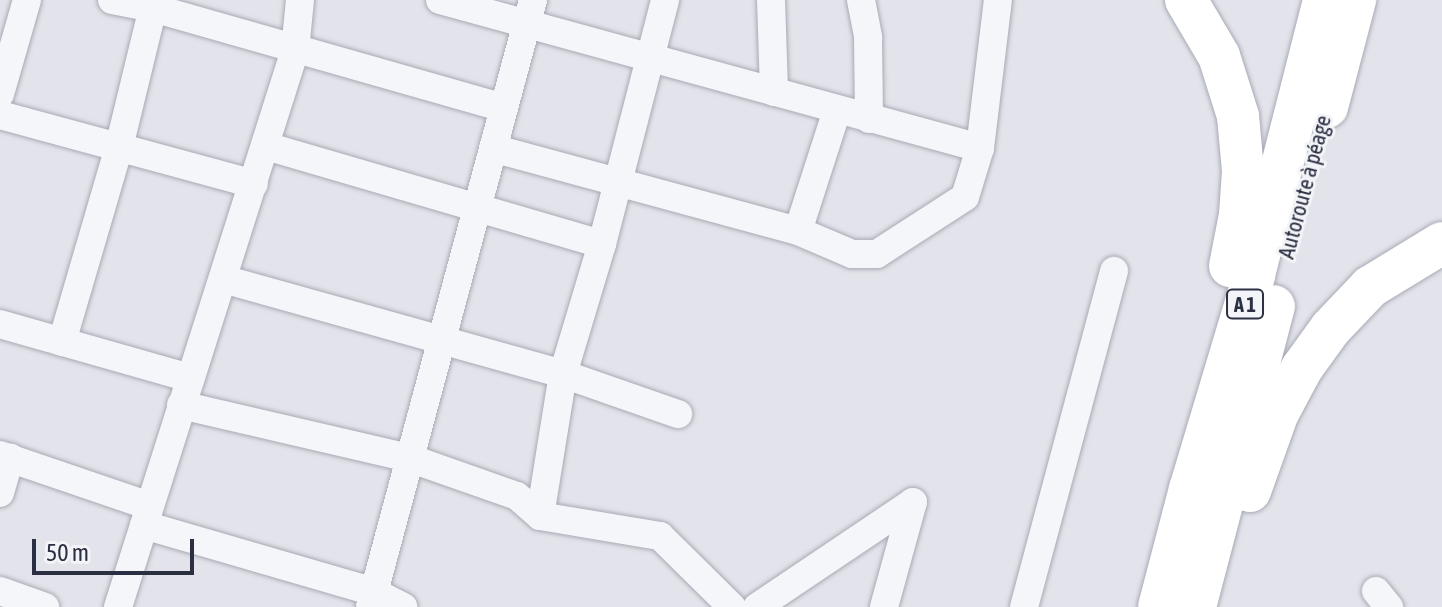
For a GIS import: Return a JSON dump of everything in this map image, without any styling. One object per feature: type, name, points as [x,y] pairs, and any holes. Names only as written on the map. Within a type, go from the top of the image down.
[{"type":"highway","points":[[1186,0],[1219,56],[1231,90],[1238,116],[1243,171],[1240,215],[1203,389],[1190,489]]},
{"type":"highway","name":"A 1","points":[[1159,607],[1190,489],[1254,275],[1324,0]]},
{"type":"highway","name":"Autoroute à péage","points":[[1195,607],[1355,0]]},
{"type":"highway","points":[[1217,607],[1255,475],[1277,415],[1302,368],[1331,328],[1370,287],[1442,243]]},
{"type":"street","points":[[0,94],[27,0]]},
{"type":"street","points":[[112,0],[153,8],[504,108]]},
{"type":"street","points":[[118,607],[295,50],[300,0]]},
{"type":"street","points":[[440,0],[529,13],[650,57],[980,148]]},
{"type":"street","points":[[540,516],[563,374],[602,244],[665,0]]},
{"type":"street","points":[[771,0],[774,92]]},
{"type":"street","points":[[861,0],[868,37],[869,119]]},
{"type":"street","points":[[493,148],[798,231],[852,254],[877,254],[965,197],[980,148],[998,0]]},
{"type":"street","points":[[62,342],[119,147],[153,8]]},
{"type":"street","points":[[372,599],[529,13]]},
{"type":"street","points":[[798,231],[837,110]]},
{"type":"street","points":[[0,115],[254,184]]},
{"type":"street","points":[[266,146],[602,244]]},
{"type":"street","points":[[1024,607],[1114,271]]},
{"type":"street","points":[[223,279],[563,374],[678,414]]},
{"type":"street","points":[[0,324],[190,378]]},
{"type":"street","points":[[181,405],[409,458],[517,496],[540,516],[660,536],[732,607]]},
{"type":"street","points":[[0,493],[5,456],[147,515],[372,599],[403,607]]},
{"type":"street","points":[[757,607],[913,502],[884,607]]},
{"type":"street","points":[[0,591],[45,607]]},
{"type":"street","points":[[1372,607],[1376,591],[1389,607]]}]
